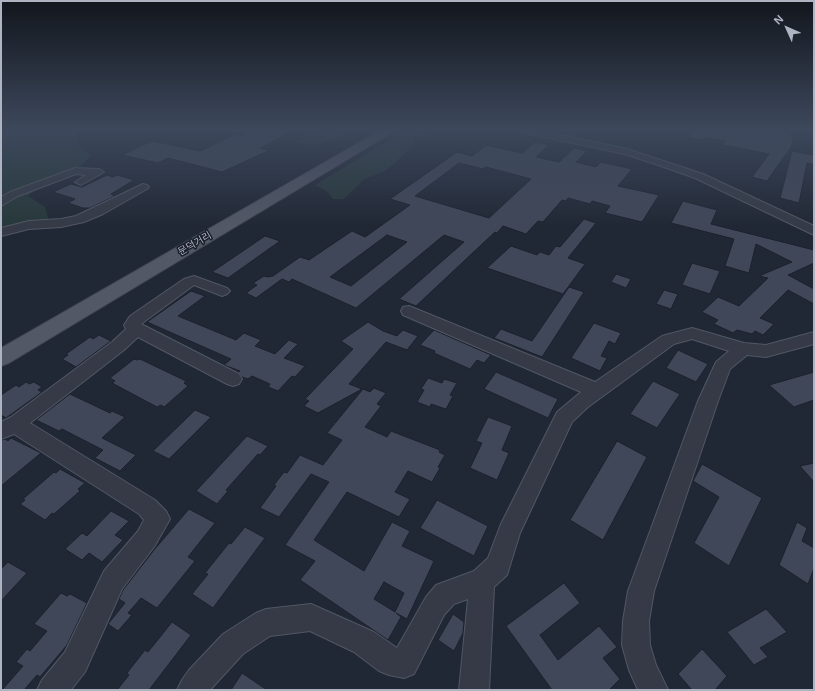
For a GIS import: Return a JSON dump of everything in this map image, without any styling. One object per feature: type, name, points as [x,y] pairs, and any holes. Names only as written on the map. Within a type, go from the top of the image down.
[{"type":"main road","name":"문덕거리","points":[[1,358],[334,162]]},
{"type":"street","points":[[659,162],[736,193],[814,231]]},
{"type":"street","points":[[1,202],[14,194],[75,171],[99,172],[99,174],[81,182]]},
{"type":"street","points":[[1,232],[29,225],[61,223],[80,219],[99,211],[143,187]]},
{"type":"street","points":[[222,291],[194,280],[136,320],[132,325],[136,329],[233,378]]},
{"type":"street","points":[[409,310],[597,391]]},
{"type":"street","points":[[9,427],[98,363],[136,329]]},
{"type":"street","points":[[192,690],[199,680],[233,644],[266,623],[311,617],[364,642],[389,661],[404,664],[435,606],[445,594],[482,581],[498,566],[509,532],[564,417],[597,391],[668,340],[692,332],[743,349],[766,351],[814,338]]},
{"type":"street","points":[[652,690],[643,670],[636,645],[636,621],[641,591],[708,401],[722,366],[743,349]]},
{"type":"street","points":[[9,427],[20,427],[147,507],[158,519],[146,539],[113,580],[75,662],[52,690]]},
{"type":"street","points":[[474,690],[482,581]]},
{"type":"shaded area","points":[[1,162],[84,162],[80,167],[42,184],[28,196],[45,207],[49,221],[1,231]]},
{"type":"shaded area","points":[[353,162],[396,162],[385,171],[364,179],[344,199],[333,199],[328,192],[315,185]]},
{"type":"building","points":[[184,162],[243,162],[222,172]]},
{"type":"building","points":[[442,162],[577,162],[596,167],[602,162],[632,169],[618,186],[659,195],[642,222],[605,213],[610,206],[592,201],[590,204],[568,198],[566,201],[562,200],[543,222],[538,221],[526,234],[503,226],[416,306],[399,299],[464,242],[444,235],[356,308],[292,279],[289,282],[282,279],[256,298],[246,293],[257,285],[253,283],[264,276],[273,276],[300,257],[309,260],[352,231],[365,237],[410,205],[390,199]],"holes":[[[459,163],[483,169],[486,167],[531,179],[489,218],[415,196]],[[387,235],[407,242],[351,286],[330,277]]]},
{"type":"building","points":[[763,162],[780,162],[767,181],[752,177]]},
{"type":"building","points":[[789,162],[814,162],[814,164],[807,163],[799,203],[780,198]]},
{"type":"building","points":[[107,175],[113,177],[117,175],[134,180],[111,194],[115,196],[90,208],[83,208],[68,203],[75,199],[53,192],[71,184],[82,187]]},
{"type":"building","points":[[683,201],[717,210],[711,224],[814,250],[814,263],[788,275],[814,289],[814,304],[788,290],[760,318],[774,324],[763,335],[755,331],[752,334],[737,330],[733,333],[714,324],[718,320],[702,312],[718,297],[739,306],[768,278],[759,276],[792,262],[756,244],[749,273],[725,266],[734,239],[671,223]]},
{"type":"building","points":[[584,219],[596,223],[568,258],[585,264],[563,294],[487,268],[511,246],[537,255],[540,252],[549,255],[556,246],[560,247]]},
{"type":"building","points":[[265,236],[280,241],[228,278],[212,272]]},
{"type":"building","points":[[692,263],[720,271],[710,294],[682,285]]},
{"type":"building","points":[[616,274],[631,279],[626,288],[611,282]]},
{"type":"building","points":[[569,287],[584,292],[542,357],[494,338],[501,329],[532,341]]},
{"type":"building","points":[[664,290],[678,294],[671,309],[656,304]]},
{"type":"building","points":[[191,291],[205,296],[178,316],[236,340],[244,333],[261,340],[255,346],[275,354],[289,340],[298,344],[284,358],[305,366],[295,377],[292,376],[278,391],[268,387],[270,384],[252,376],[248,379],[242,377],[238,372],[240,371],[224,365],[231,359],[147,322]]},
{"type":"building","points":[[368,322],[383,331],[397,336],[403,330],[418,336],[407,350],[386,342],[349,384],[362,389],[318,413],[304,406],[309,401],[305,399],[353,349],[341,341]]},
{"type":"building","points":[[594,323],[621,333],[615,344],[609,341],[601,356],[607,358],[600,371],[571,358]]},
{"type":"building","points":[[434,330],[491,355],[484,363],[477,360],[470,369],[420,345]]},
{"type":"building","points":[[99,335],[111,341],[76,367],[62,359],[68,355],[66,354],[90,337],[93,339]]},
{"type":"building","points":[[678,350],[708,364],[696,382],[666,368]]},
{"type":"building","points":[[134,359],[140,359],[186,381],[184,383],[188,386],[164,407],[161,405],[157,407],[112,383],[115,381],[110,378]]},
{"type":"building","points":[[496,372],[558,399],[548,418],[484,389]]},
{"type":"building","points":[[814,372],[814,400],[794,407],[769,385]]},
{"type":"building","points":[[428,378],[442,383],[444,379],[457,383],[450,395],[453,396],[446,409],[431,404],[430,407],[417,402],[424,390],[421,389]]},
{"type":"building","points":[[653,381],[680,394],[657,428],[630,414]]},
{"type":"building","points":[[26,382],[29,384],[34,382],[42,387],[38,390],[42,392],[6,418],[1,415],[1,395],[16,385],[19,387]]},
{"type":"building","points":[[374,388],[386,393],[377,404],[381,406],[365,427],[387,437],[391,431],[440,450],[439,452],[445,455],[432,482],[408,471],[395,492],[410,499],[399,517],[347,492],[314,540],[364,571],[392,522],[410,531],[402,546],[434,561],[407,619],[396,613],[401,617],[388,640],[300,580],[315,561],[285,545],[329,482],[311,474],[279,517],[260,508],[276,486],[274,485],[284,472],[287,473],[300,455],[323,465],[342,440],[327,433],[363,389],[370,392]],"holes":[[[384,582],[404,593],[395,612],[374,599]]]},
{"type":"building","points":[[70,394],[110,413],[112,411],[125,417],[102,438],[136,455],[120,471],[95,458],[103,450],[62,429],[59,431],[36,420]]},
{"type":"building","points":[[195,410],[211,417],[169,459],[153,451]]},
{"type":"building","points":[[488,417],[512,426],[502,450],[509,453],[497,480],[470,468],[482,443],[476,441]]},
{"type":"building","points":[[247,436],[268,446],[260,455],[258,454],[226,490],[228,491],[217,504],[196,491]]},
{"type":"building","points":[[11,438],[41,453],[1,486],[1,440],[5,439],[8,441]]},
{"type":"building","points":[[617,441],[647,457],[603,540],[570,520]]},
{"type":"building","points":[[814,463],[814,482],[800,466]]},
{"type":"building","points":[[702,464],[762,498],[729,566],[694,543],[719,497],[693,481]]},
{"type":"building","points":[[60,469],[85,483],[78,489],[80,491],[45,520],[20,504],[25,500],[23,499],[54,472],[56,473]]},
{"type":"building","points":[[437,500],[488,526],[474,556],[420,528]]},
{"type":"building","points":[[189,509],[215,523],[188,557],[195,561],[157,608],[141,598],[128,613],[132,615],[118,631],[108,624],[125,603],[119,599],[123,590],[154,550]]},
{"type":"building","points":[[111,511],[129,521],[115,535],[123,540],[102,562],[89,553],[82,560],[65,549],[82,533],[87,536]]},
{"type":"building","points":[[797,522],[807,528],[802,541],[814,548],[814,568],[808,584],[779,565]]},
{"type":"building","points":[[245,527],[265,538],[213,608],[192,594],[208,574],[205,573],[229,543],[231,544]]},
{"type":"building","points":[[8,562],[27,573],[1,601],[1,569]]},
{"type":"building","points":[[564,583],[580,603],[540,635],[558,660],[599,626],[617,647],[603,658],[620,679],[609,690],[552,690],[506,626]]},
{"type":"building","points":[[61,593],[67,596],[70,594],[87,603],[67,645],[40,677],[37,675],[24,690],[2,690],[23,666],[16,662],[27,649],[30,651],[47,631],[34,624]]},
{"type":"building","points":[[766,609],[787,632],[760,648],[768,657],[754,665],[727,632]]},
{"type":"building","points":[[453,614],[464,622],[463,633],[454,651],[438,640]]},
{"type":"building","points":[[172,622],[191,635],[149,690],[117,690],[129,675],[127,673],[145,650],[148,652]]},
{"type":"building","points":[[702,649],[727,676],[715,690],[692,690],[678,674]]},
{"type":"building","points":[[242,673],[267,690],[231,690]]}]
